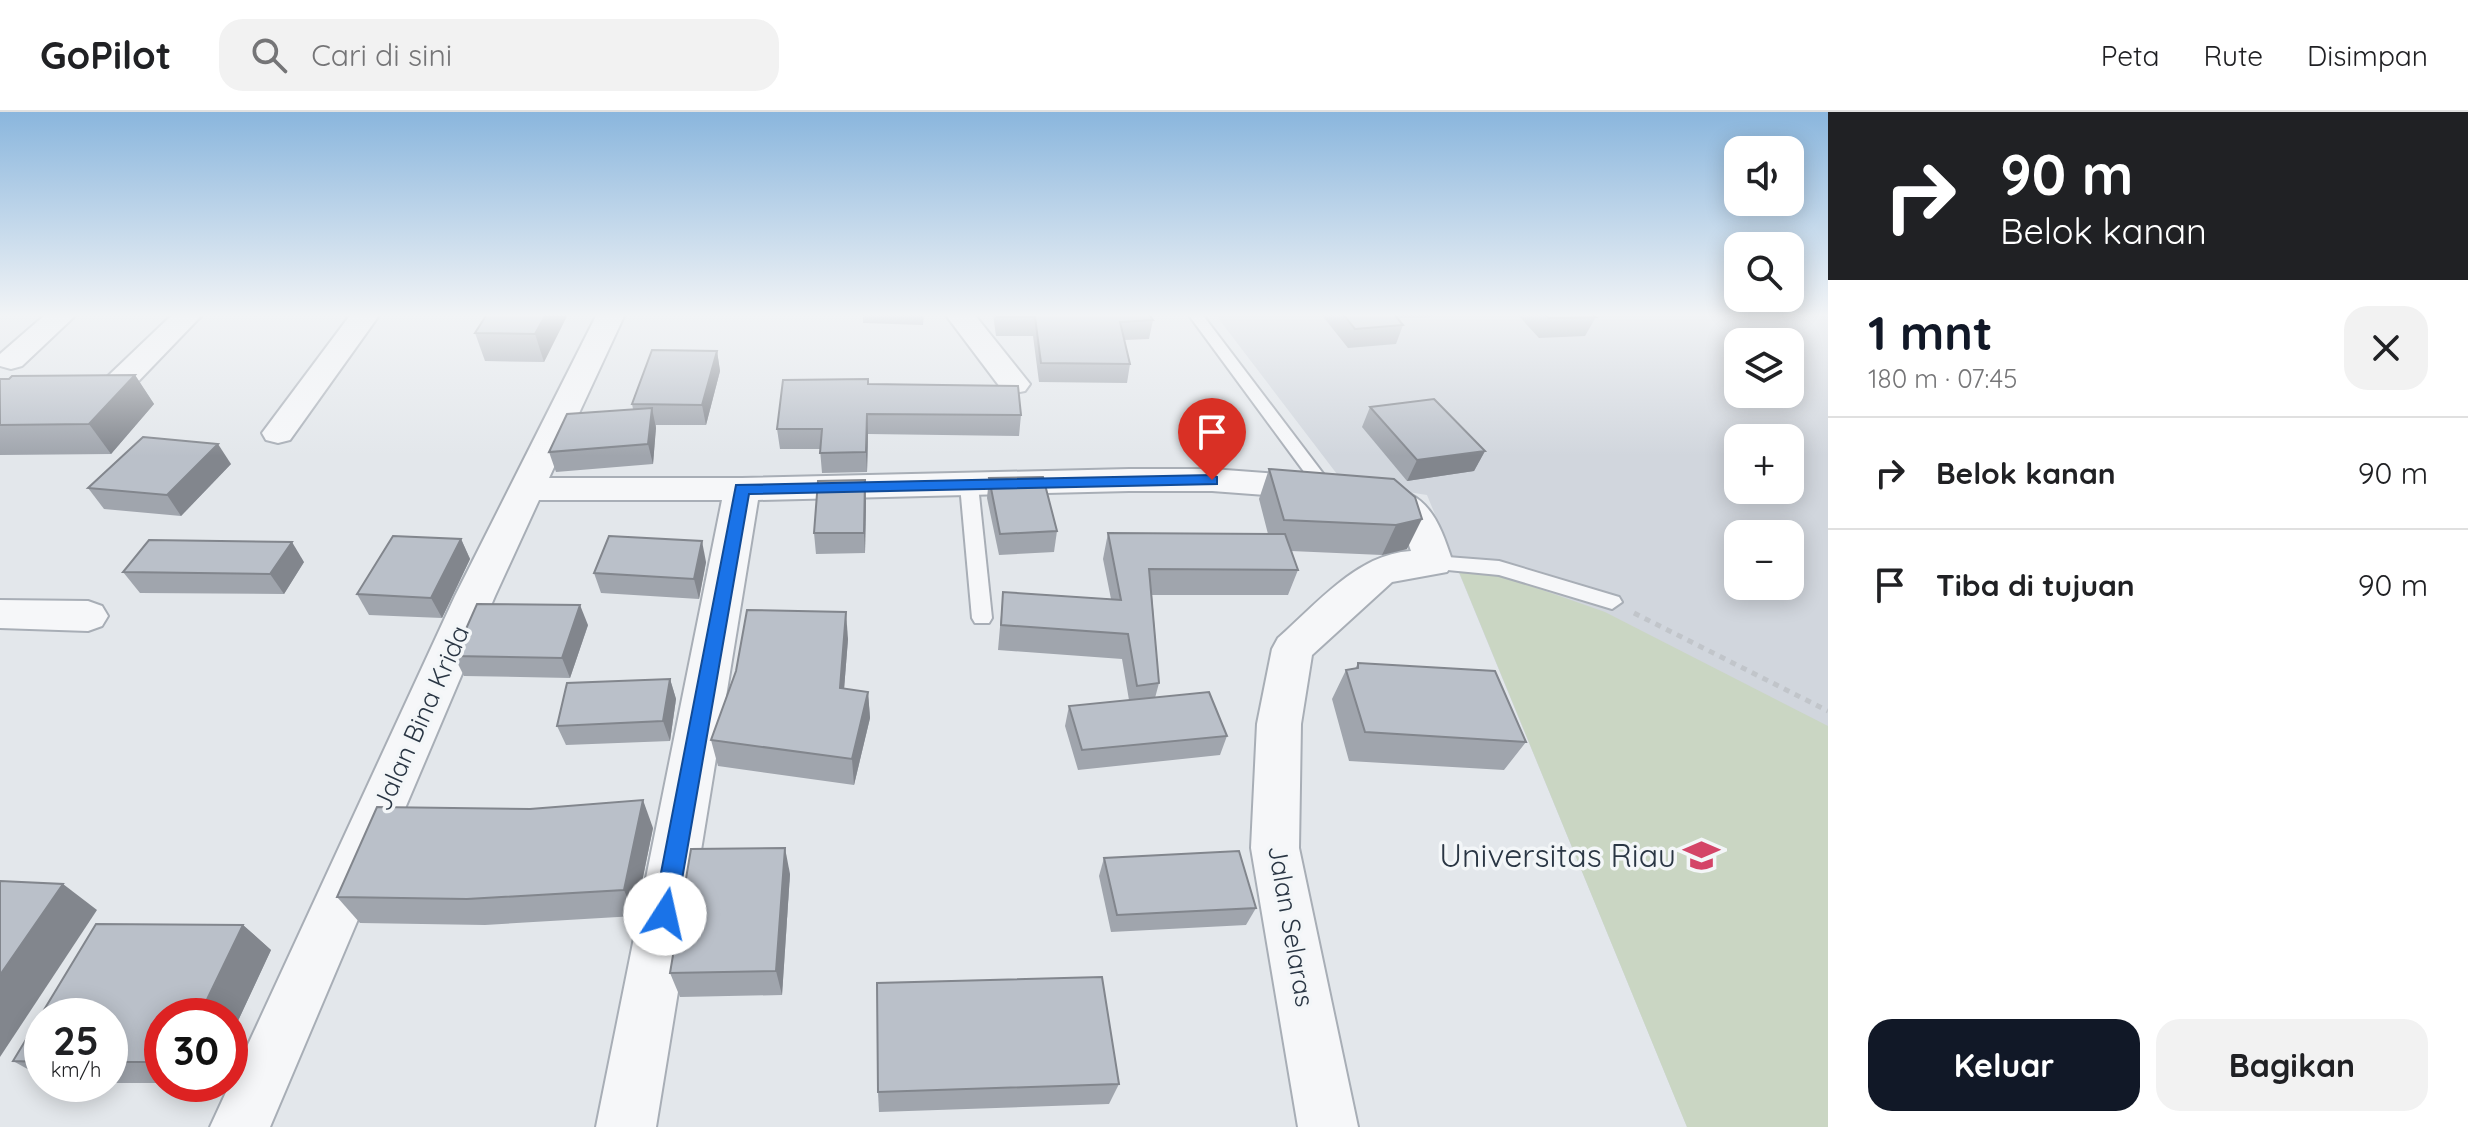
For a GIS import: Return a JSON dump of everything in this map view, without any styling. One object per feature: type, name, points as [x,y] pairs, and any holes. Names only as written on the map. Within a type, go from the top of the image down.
[{"type":"street","points":[[119,383],[141,361]]},
{"type":"street","points":[[278,433],[331,361]]},
{"type":"street","name":"Jalan Bina Krida","points":[[240,1127],[475,596],[589,361]]},
{"type":"street","points":[[996,361],[1014,384]]},
{"type":"street","points":[[529,489],[742,489],[1212,480],[1325,488],[1389,495],[1401,500],[1420,521],[1434,563]]},
{"type":"street","points":[[626,1127],[742,489]]},
{"type":"street","name":"Jalan Selaras","points":[[1328,1127],[1275,848],[1279,724],[1293,649],[1378,573],[1399,565],[1434,563]]},
{"type":"street","points":[[0,614],[88,616]]},
{"type":"lane","points":[[1230,361],[1325,488]]},
{"type":"lane","points":[[969,485],[982,618]]},
{"type":"lane","name":"Jalan Selaras","points":[[1434,563],[1499,568],[1612,602]]},
{"type":"path","points":[[1612,602],[1828,711]]},
{"type":"shaded area","name":"Universitas Riau","points":[[1251,361],[1724,361],[1724,408],[1804,408],[1804,361],[1828,361],[1828,1127],[1687,1127],[1427,495],[1343,482]]},
{"type":"green space","points":[[1459,572],[1500,575],[1605,612],[1828,726],[1828,1127],[1687,1127]]},
{"type":"building","points":[[648,361],[714,361],[702,405],[632,404]]},
{"type":"building","points":[[1129,361],[1130,364],[1041,363]]},
{"type":"building","points":[[135,375],[89,424],[0,425],[0,379],[12,376]]},
{"type":"building","points":[[868,379],[868,384],[1018,386],[1021,415],[867,414],[866,452],[820,453],[822,429],[777,429],[783,380]]},
{"type":"building","points":[[1434,399],[1485,451],[1417,460],[1370,407]]},
{"type":"building","points":[[652,408],[648,444],[549,452],[567,414]]},
{"type":"building","points":[[143,437],[218,444],[167,495],[88,488]]},
{"type":"building","points":[[1269,469],[1394,479],[1415,497],[1422,519],[1396,525],[1284,520]]},
{"type":"building","points":[[1043,477],[1057,531],[1000,534],[989,478]]},
{"type":"building","points":[[865,480],[864,533],[814,533],[818,481]]},
{"type":"building","points":[[1108,533],[1285,534],[1298,570],[1149,569],[1159,683],[1137,686],[1128,634],[1001,625],[1003,592],[1121,600]]},
{"type":"building","points":[[393,536],[461,539],[431,598],[357,594]]},
{"type":"building","points":[[609,536],[702,541],[694,579],[594,573]]},
{"type":"building","points":[[149,540],[292,542],[270,574],[123,572]]},
{"type":"building","points":[[477,604],[580,605],[562,658],[454,656]]},
{"type":"building","points":[[747,610],[846,612],[840,688],[868,692],[852,759],[711,740],[736,671]]},
{"type":"building","points":[[1358,663],[1495,671],[1526,742],[1365,732],[1346,670],[1358,668]]},
{"type":"building","points":[[670,679],[663,721],[557,726],[567,683]]},
{"type":"building","points":[[1209,692],[1227,736],[1082,750],[1069,706]]},
{"type":"building","points":[[643,800],[624,890],[467,899],[337,897],[377,807],[530,809]]},
{"type":"building","points":[[785,848],[776,971],[670,973],[691,849]]},
{"type":"building","points":[[1239,851],[1256,908],[1117,915],[1104,858]]},
{"type":"building","points":[[0,881],[63,884],[0,975]]},
{"type":"building","points":[[96,924],[243,925],[208,998],[144,998],[144,1062],[128,1062],[128,998],[51,998]]},
{"type":"building","points":[[1102,977],[1119,1084],[878,1092],[877,983]]},
{"type":"building","points":[[24,1043],[24,1061],[13,1061]]},
{"type":"place","name":"Universitas Riau","points":[[1702,856]]},
{"type":"route","points":[[665,914],[742,489],[1212,480]]}]
